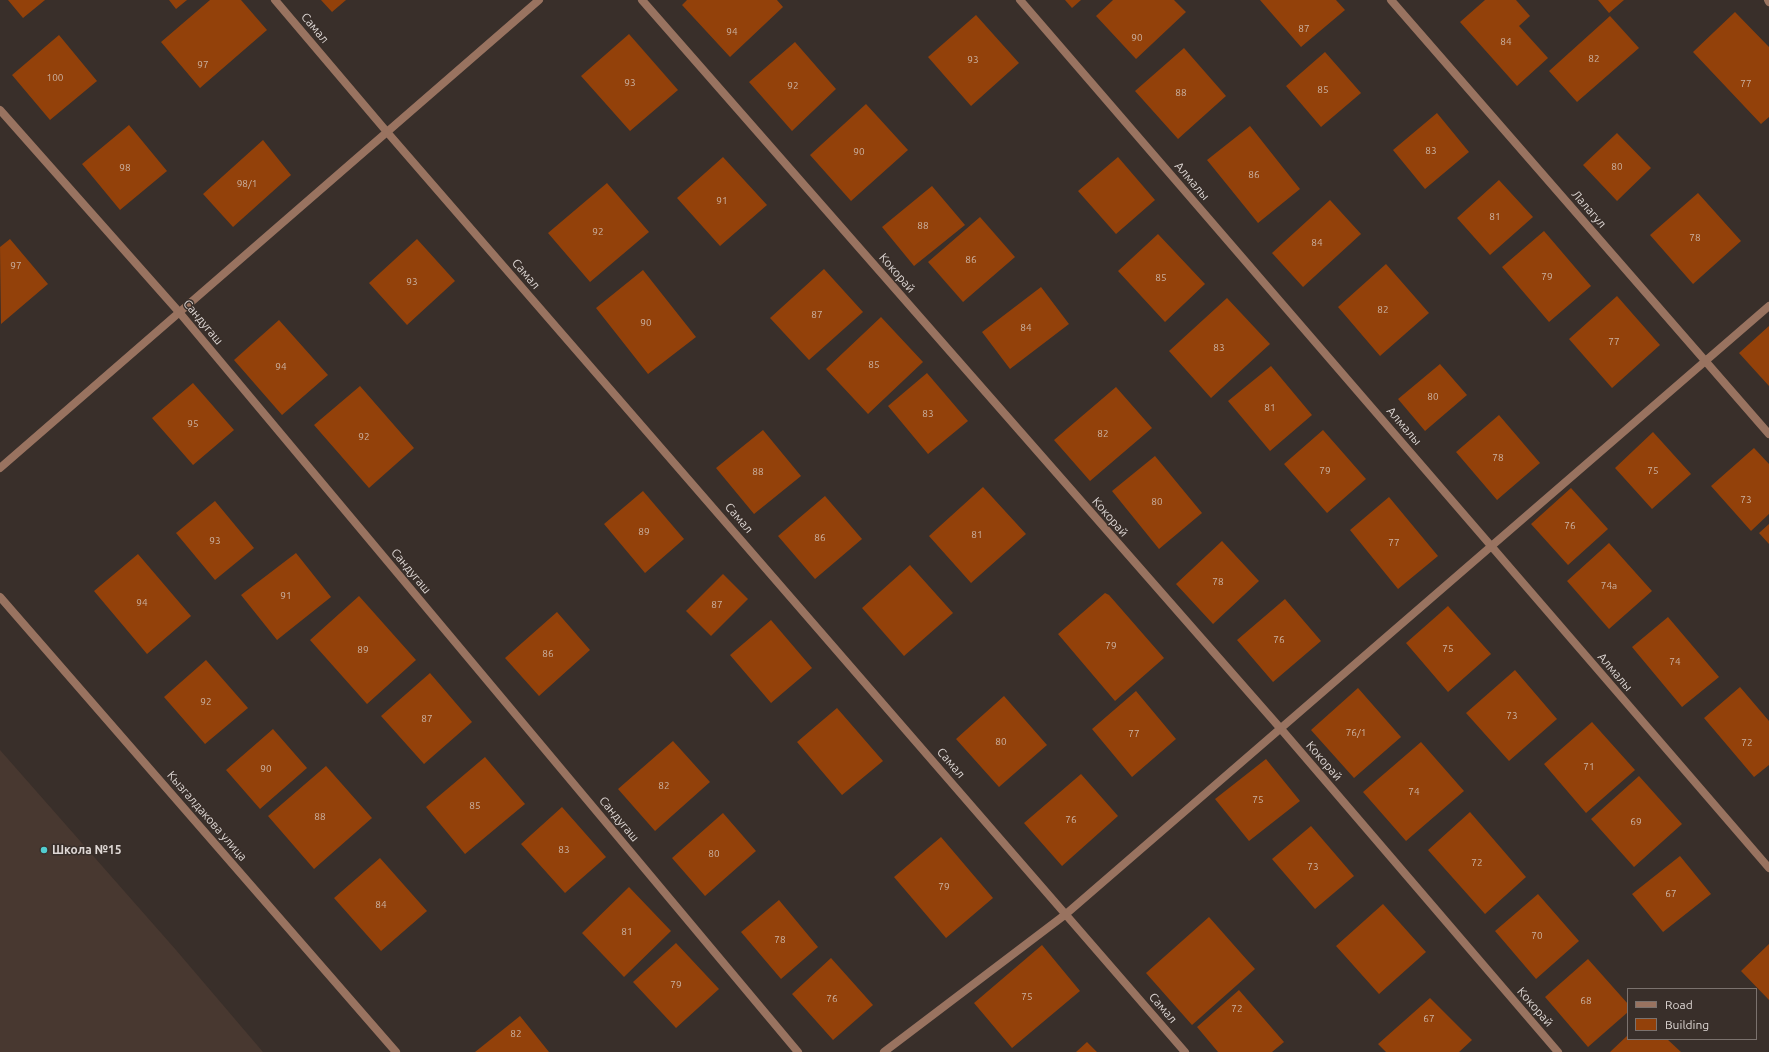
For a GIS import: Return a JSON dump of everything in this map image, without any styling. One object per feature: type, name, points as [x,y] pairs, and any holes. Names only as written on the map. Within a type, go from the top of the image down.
[{"type":"street","name":"Самал","points":[[275,0],[387,132],[1185,1052]]},
{"type":"street","points":[[0,468],[539,0]]},
{"type":"street","name":"Кокорай","points":[[642,0],[1281,729],[1558,1052]]},
{"type":"street","name":"Алмалы","points":[[1020,0],[1769,868]]},
{"type":"street","name":"Лалагул","points":[[1391,0],[1769,434]]},
{"type":"street","name":"Сандугаш","points":[[0,110],[180,312],[798,1052]]},
{"type":"street","points":[[884,1052],[1066,914],[1769,306]]},
{"type":"street","name":"Кызгалдакова улица","points":[[0,597],[396,1052]]},
{"type":"shaded area","name":"Школа №15","points":[[0,750],[176,950],[263,1052],[0,1052]]},
{"type":"building","points":[[8,0],[45,0],[23,18]]},
{"type":"building","points":[[169,0],[187,0],[176,9]]},
{"type":"building","points":[[210,0],[241,0],[267,30],[200,88],[161,42]]},
{"type":"building","points":[[321,0],[346,0],[332,12]]},
{"type":"building","points":[[687,0],[777,0],[783,7],[730,57],[682,5]]},
{"type":"building","points":[[1065,0],[1081,0],[1072,8]]},
{"type":"building","points":[[1113,0],[1174,0],[1186,12],[1136,59],[1096,16]]},
{"type":"building","points":[[1260,0],[1336,0],[1345,10],[1301,47]]},
{"type":"building","points":[[1485,0],[1516,0],[1530,16],[1519,26],[1548,58],[1517,86],[1460,22]]},
{"type":"building","points":[[1598,0],[1624,0],[1609,13]]},
{"type":"building","points":[[1735,12],[1769,47],[1769,117],[1761,124],[1693,52]]},
{"type":"building","points":[[976,15],[1019,63],[971,106],[928,57]]},
{"type":"building","points":[[1610,16],[1639,48],[1577,102],[1549,71]]},
{"type":"building","points":[[629,34],[678,90],[630,131],[581,76]]},
{"type":"building","points":[[59,35],[97,81],[50,120],[12,75]]},
{"type":"building","points":[[795,42],[836,89],[792,131],[749,82]]},
{"type":"building","points":[[1184,48],[1226,96],[1178,139],[1135,91]]},
{"type":"building","points":[[1325,52],[1361,93],[1321,127],[1286,86]]},
{"type":"building","points":[[866,104],[908,150],[851,201],[810,155]]},
{"type":"building","points":[[1437,113],[1469,152],[1425,189],[1393,150]]},
{"type":"building","points":[[129,125],[167,171],[120,210],[82,164]]},
{"type":"building","points":[[1250,126],[1300,189],[1258,223],[1207,160]]},
{"type":"building","points":[[1617,133],[1651,168],[1617,201],[1583,165]]},
{"type":"building","points":[[263,140],[291,175],[233,227],[203,194]]},
{"type":"building","points":[[723,157],[767,205],[720,246],[677,198]]},
{"type":"building","points":[[1118,157],[1155,200],[1116,234],[1078,191]]},
{"type":"building","points":[[1499,180],[1533,217],[1490,255],[1457,218]]},
{"type":"building","points":[[607,183],[649,232],[590,282],[548,233]]},
{"type":"building","points":[[932,186],[965,225],[914,266],[882,227]]},
{"type":"building","points":[[1698,193],[1741,241],[1693,284],[1650,235]]},
{"type":"building","points":[[1330,200],[1361,234],[1303,287],[1272,253]]},
{"type":"building","points":[[980,217],[1015,257],[963,302],[928,262]]},
{"type":"building","points":[[1544,231],[1591,286],[1549,322],[1502,267]]},
{"type":"building","points":[[1158,234],[1205,284],[1165,322],[1118,271]]},
{"type":"building","points":[[10,239],[48,284],[1,324],[0,247]]},
{"type":"building","points":[[417,239],[455,281],[407,325],[369,283]]},
{"type":"building","points":[[1386,264],[1429,313],[1380,356],[1338,307]]},
{"type":"building","points":[[824,269],[863,312],[809,360],[770,318]]},
{"type":"building","points":[[643,270],[696,337],[648,374],[596,308]]},
{"type":"building","points":[[1041,287],[1069,324],[1010,369],[982,332]]},
{"type":"building","points":[[1617,296],[1660,345],[1612,388],[1569,339]]},
{"type":"building","points":[[1227,298],[1270,344],[1211,398],[1169,351]]},
{"type":"building","points":[[881,317],[923,362],[868,414],[826,369]]},
{"type":"building","points":[[279,320],[328,375],[282,415],[234,360]]},
{"type":"building","points":[[1769,326],[1769,386],[1739,353]]},
{"type":"building","points":[[1440,364],[1467,395],[1425,431],[1398,399]]},
{"type":"building","points":[[1271,366],[1312,415],[1270,451],[1228,401]]},
{"type":"building","points":[[927,373],[968,421],[928,454],[888,406]]},
{"type":"building","points":[[193,383],[234,430],[193,465],[152,418]]},
{"type":"building","points":[[360,386],[414,448],[369,488],[314,425]]},
{"type":"building","points":[[1116,387],[1152,428],[1090,481],[1054,440]]},
{"type":"building","points":[[1499,415],[1540,463],[1497,500],[1456,452]]},
{"type":"building","points":[[763,430],[801,476],[754,514],[716,468]]},
{"type":"building","points":[[1323,430],[1366,479],[1327,513],[1284,464]]},
{"type":"building","points":[[1653,432],[1691,474],[1652,509],[1615,468]]},
{"type":"building","points":[[1754,448],[1769,464],[1769,514],[1751,531],[1711,486]]},
{"type":"building","points":[[1155,456],[1202,513],[1159,549],[1112,491]]},
{"type":"building","points":[[983,487],[1026,534],[971,583],[929,536]]},
{"type":"building","points":[[1571,488],[1608,529],[1568,565],[1531,524]]},
{"type":"building","points":[[643,491],[684,539],[645,573],[604,524]]},
{"type":"building","points":[[825,496],[862,539],[815,579],[778,536]]},
{"type":"building","points":[[1389,497],[1438,556],[1398,589],[1350,530]]},
{"type":"building","points":[[215,501],[254,548],[215,580],[176,533]]},
{"type":"building","points":[[1769,524],[1769,544],[1759,533]]},
{"type":"building","points":[[1222,541],[1259,581],[1213,624],[1176,584]]},
{"type":"building","points":[[1609,543],[1652,591],[1609,629],[1567,581]]},
{"type":"building","points":[[296,553],[331,597],[277,640],[241,595]]},
{"type":"building","points":[[138,554],[191,616],[147,654],[94,591]]},
{"type":"building","points":[[910,565],[953,613],[904,656],[862,608]]},
{"type":"building","points":[[723,574],[748,599],[711,636],[686,611]]},
{"type":"building","points":[[1105,593],[1109,595],[1164,658],[1115,701],[1058,634]]},
{"type":"building","points":[[359,596],[416,660],[367,704],[310,640]]},
{"type":"building","points":[[1285,599],[1321,641],[1273,682],[1237,640]]},
{"type":"building","points":[[1448,606],[1491,654],[1448,692],[1406,643]]},
{"type":"building","points":[[557,612],[590,650],[539,696],[505,658]]},
{"type":"building","points":[[1668,617],[1719,677],[1682,707],[1632,647]]},
{"type":"building","points":[[771,620],[812,668],[771,703],[730,655]]},
{"type":"building","points":[[206,660],[248,708],[205,744],[164,697]]},
{"type":"building","points":[[1515,670],[1557,719],[1509,761],[1466,713]]},
{"type":"building","points":[[430,673],[472,722],[424,764],[381,716]]},
{"type":"building","points":[[1740,687],[1769,721],[1769,765],[1754,777],[1704,718]]},
{"type":"building","points":[[1358,688],[1401,737],[1354,778],[1311,730]]},
{"type":"building","points":[[1136,691],[1176,739],[1132,777],[1092,729]]},
{"type":"building","points":[[1004,696],[1047,745],[999,787],[956,739]]},
{"type":"building","points":[[837,708],[883,761],[842,795],[797,742]]},
{"type":"building","points":[[1592,722],[1635,770],[1586,813],[1544,764]]},
{"type":"building","points":[[273,729],[307,768],[260,809],[226,770]]},
{"type":"building","points":[[673,741],[710,782],[655,831],[618,789]]},
{"type":"building","points":[[1421,742],[1464,791],[1406,841],[1363,792]]},
{"type":"building","points":[[485,757],[525,804],[465,854],[426,807]]},
{"type":"building","points":[[1266,759],[1300,801],[1249,841],[1215,799]]},
{"type":"building","points":[[326,766],[372,818],[314,869],[268,816]]},
{"type":"building","points":[[1081,774],[1118,816],[1062,866],[1024,823]]},
{"type":"building","points":[[1639,776],[1682,824],[1634,867],[1591,819]]},
{"type":"building","points":[[562,807],[606,857],[565,893],[521,844]]},
{"type":"building","points":[[1470,812],[1526,877],[1485,914],[1428,850]]},
{"type":"building","points":[[723,813],[756,851],[705,896],[672,858]]},
{"type":"building","points":[[1311,826],[1354,876],[1315,909],[1272,859]]},
{"type":"building","points":[[941,837],[993,898],[946,938],[894,877]]},
{"type":"building","points":[[1680,856],[1711,894],[1663,932],[1632,894]]},
{"type":"building","points":[[380,858],[427,911],[381,951],[334,898]]},
{"type":"building","points":[[629,887],[671,931],[624,977],[582,933]]},
{"type":"building","points":[[1538,894],[1579,941],[1536,979],[1495,931]]},
{"type":"building","points":[[779,900],[818,947],[781,979],[741,932]]},
{"type":"building","points":[[1383,904],[1426,952],[1379,994],[1336,946]]},
{"type":"building","points":[[1209,917],[1255,969],[1192,1025],[1146,973]]},
{"type":"building","points":[[676,943],[719,989],[676,1028],[633,982]]},
{"type":"building","points":[[1769,944],[1769,1000],[1741,971]]},
{"type":"building","points":[[1042,945],[1080,991],[1012,1048],[974,1003]]},
{"type":"building","points":[[831,958],[873,1005],[833,1040],[792,994]]},
{"type":"building","points":[[1588,959],[1627,1003],[1627,1013],[1588,1047],[1545,997]]},
{"type":"building","points":[[1239,990],[1284,1042],[1272,1052],[1218,1052],[1197,1027]]},
{"type":"building","points":[[1430,998],[1472,1040],[1459,1052],[1386,1052],[1378,1044]]},
{"type":"building","points":[[520,1016],[549,1052],[475,1052]]},
{"type":"building","points":[[1627,1036],[1627,1040],[1668,1040],[1681,1052],[1610,1052]]},
{"type":"building","points":[[1087,1042],[1097,1052],[1076,1052]]},
{"type":"place","name":"Школа №15","points":[[44,850]]}]
